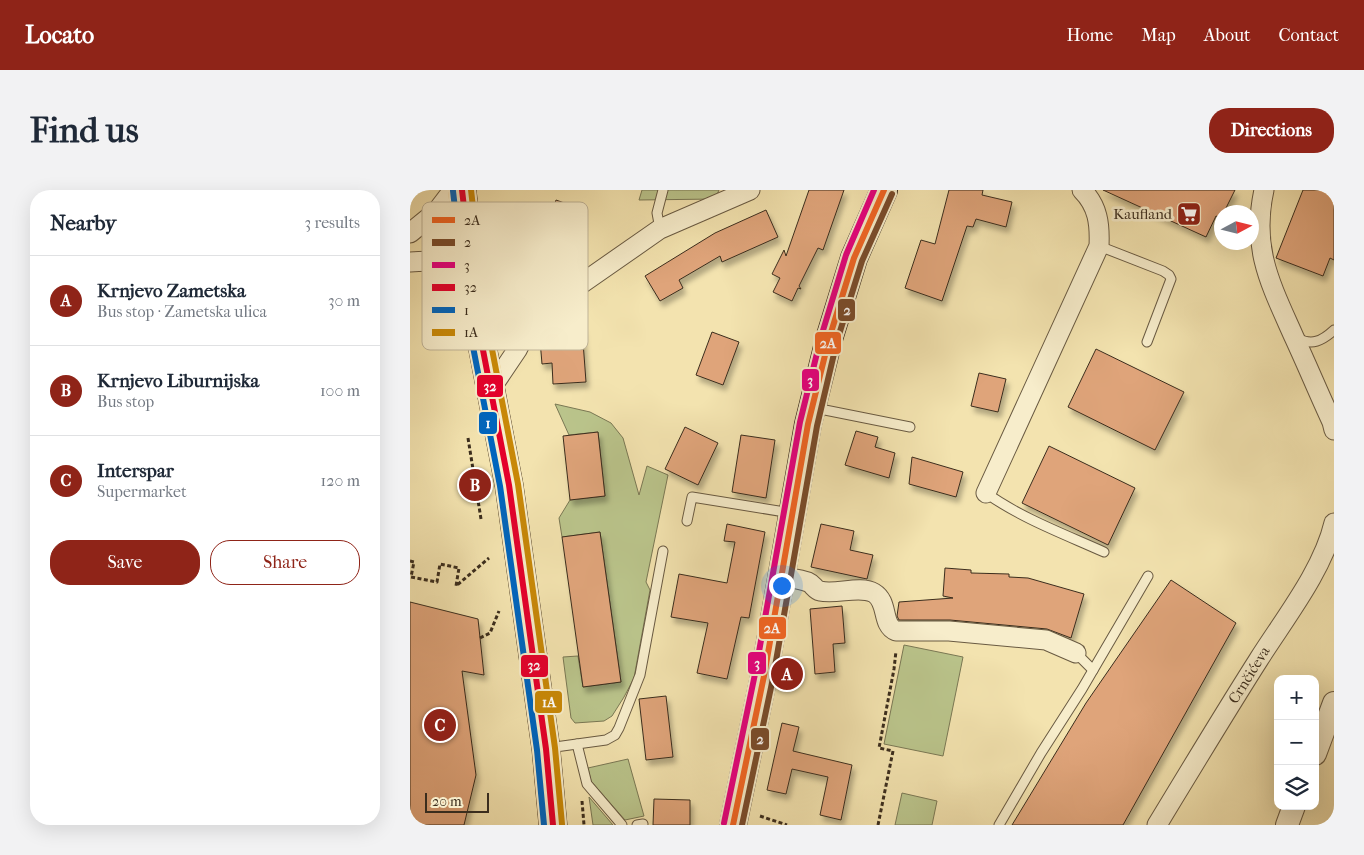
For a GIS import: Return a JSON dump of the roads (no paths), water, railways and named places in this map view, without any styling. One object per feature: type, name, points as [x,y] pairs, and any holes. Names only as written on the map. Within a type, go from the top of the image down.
[{"type":"main road","points":[[733,825],[764,676],[791,513],[812,407],[829,339],[854,258],[884,190]]},
{"type":"main road","points":[[484,350],[509,486],[546,749],[553,825]]},
{"type":"street","points":[[444,202],[453,190]]},
{"type":"street","points":[[588,279],[660,229],[750,190]]},
{"type":"street","points":[[869,224],[883,212],[898,190]]},
{"type":"street","points":[[986,494],[1099,246],[1100,231],[1097,214],[1082,190]]},
{"type":"street","points":[[1264,190],[1259,221],[1261,249],[1267,275],[1334,430]]},
{"type":"street","points":[[410,233],[422,223]]},
{"type":"street","points":[[490,390],[517,350]]},
{"type":"street","name":"Crnčićeva","points":[[1157,825],[1231,703],[1308,583],[1331,536],[1334,523]]},
{"type":"street","points":[[781,576],[808,582],[820,591],[866,590],[876,594],[882,601],[888,624],[892,630],[949,631],[1046,640],[1076,654]]},
{"type":"street","points":[[1319,743],[1334,703]]},
{"type":"street","points":[[1287,825],[1293,810]]},
{"type":"lane","points":[[660,229],[657,213],[662,190]]},
{"type":"lane","points":[[1099,246],[1163,270],[1169,275],[1171,279],[1147,342]]},
{"type":"lane","points":[[1294,336],[1306,342],[1315,343],[1334,330]]},
{"type":"lane","points":[[812,407],[910,427]]},
{"type":"lane","points":[[986,494],[1021,514],[1104,552]]},
{"type":"lane","points":[[687,521],[692,496],[791,513]]},
{"type":"lane","points":[[546,749],[610,739],[619,728],[640,676],[663,551]]},
{"type":"lane","points":[[999,825],[1148,576]]},
{"type":"lane","points":[[1076,654],[1093,670]]},
{"type":"lane","points":[[577,744],[587,784],[622,825]]},
{"type":"place","name":"Kaufland","points":[[1189,214]]},
{"type":"place","name":"Krnjevo Liburnijska","points":[[475,485]]},
{"type":"place","name":"Krnjevo Zametska","points":[[787,674]]},
{"type":"place","name":"Interspar","points":[[440,725]]}]
